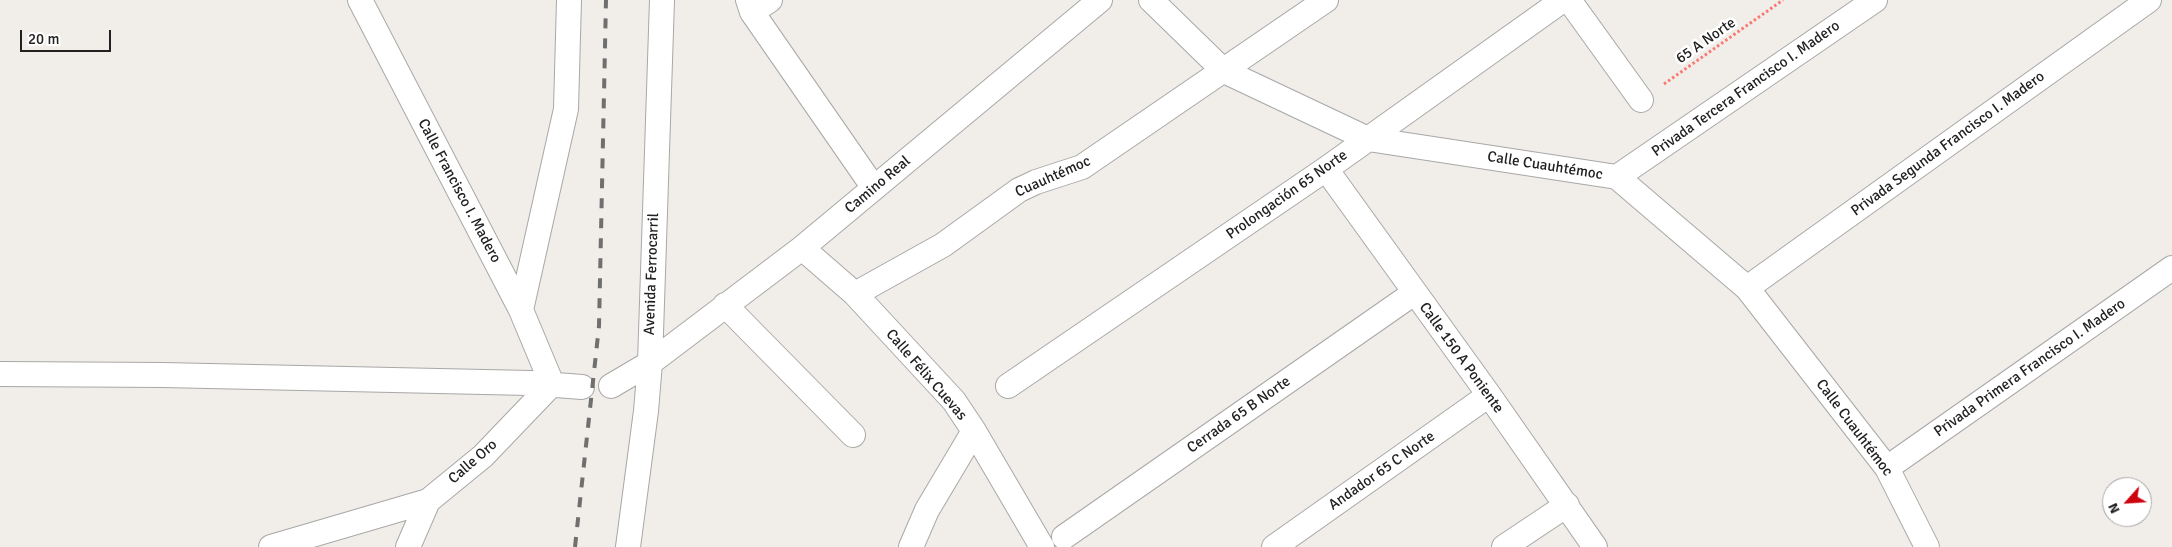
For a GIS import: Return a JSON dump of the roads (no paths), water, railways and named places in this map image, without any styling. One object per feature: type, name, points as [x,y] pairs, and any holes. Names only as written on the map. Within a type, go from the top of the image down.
[{"type":"street","name":"Calle Francisco I. Madero","points":[[360,0],[521,310],[552,384]]},
{"type":"street","points":[[521,310],[566,109],[569,0]]},
{"type":"street","name":"Avenida Ferrocarril","points":[[628,547],[646,411],[650,363],[662,0]]},
{"type":"street","name":"Camino Real","points":[[611,386],[650,363],[802,248],[1100,0]]},
{"type":"street","name":"Calle Cuauhtémoc","points":[[1151,0],[1224,71],[1368,139],[1617,177],[1746,288],[1887,468],[1927,547]]},
{"type":"street","name":"Cuauhtémoc","points":[[855,294],[943,245],[1019,190],[1036,182],[1082,167],[1326,0]]},
{"type":"street","name":"Prolongación 65 Norte","points":[[1008,386],[1326,169],[1563,0]]},
{"type":"street","points":[[1569,0],[1641,100]]},
{"type":"street","name":"Privada Tercera Francisco I. Madero","points":[[1617,177],[1875,0]]},
{"type":"street","name":"Privada Segunda Francisco I. Madero","points":[[1746,288],[2149,0]]},
{"type":"street","points":[[757,4],[874,188]]},
{"type":"street","name":"Calle 150 A Poniente","points":[[1326,169],[1414,293],[1490,395],[1595,547]]},
{"type":"street","name":"Calle Félix Cuevas","points":[[802,248],[855,294],[954,401],[974,431],[1033,541]]},
{"type":"street","name":"Privada Primera Francisco I. Madero","points":[[1887,468],[2172,268]]},
{"type":"street","name":"Cerrada 65 B Norte","points":[[1064,537],[1414,293]]},
{"type":"street","points":[[725,305],[853,434]]},
{"type":"street","points":[[0,374],[173,375],[552,384],[582,387]]},
{"type":"street","name":"Calle Oro","points":[[408,547],[428,500],[483,456],[552,384]]},
{"type":"street","name":"Andador 65 C Norte","points":[[1274,547],[1490,395]]},
{"type":"street","points":[[911,547],[928,510],[974,431]]},
{"type":"street","points":[[271,547],[428,500]]},
{"type":"street","points":[[1504,547],[1567,505]]},
{"type":"railway","points":[[575,547],[599,326],[606,0]]}]
